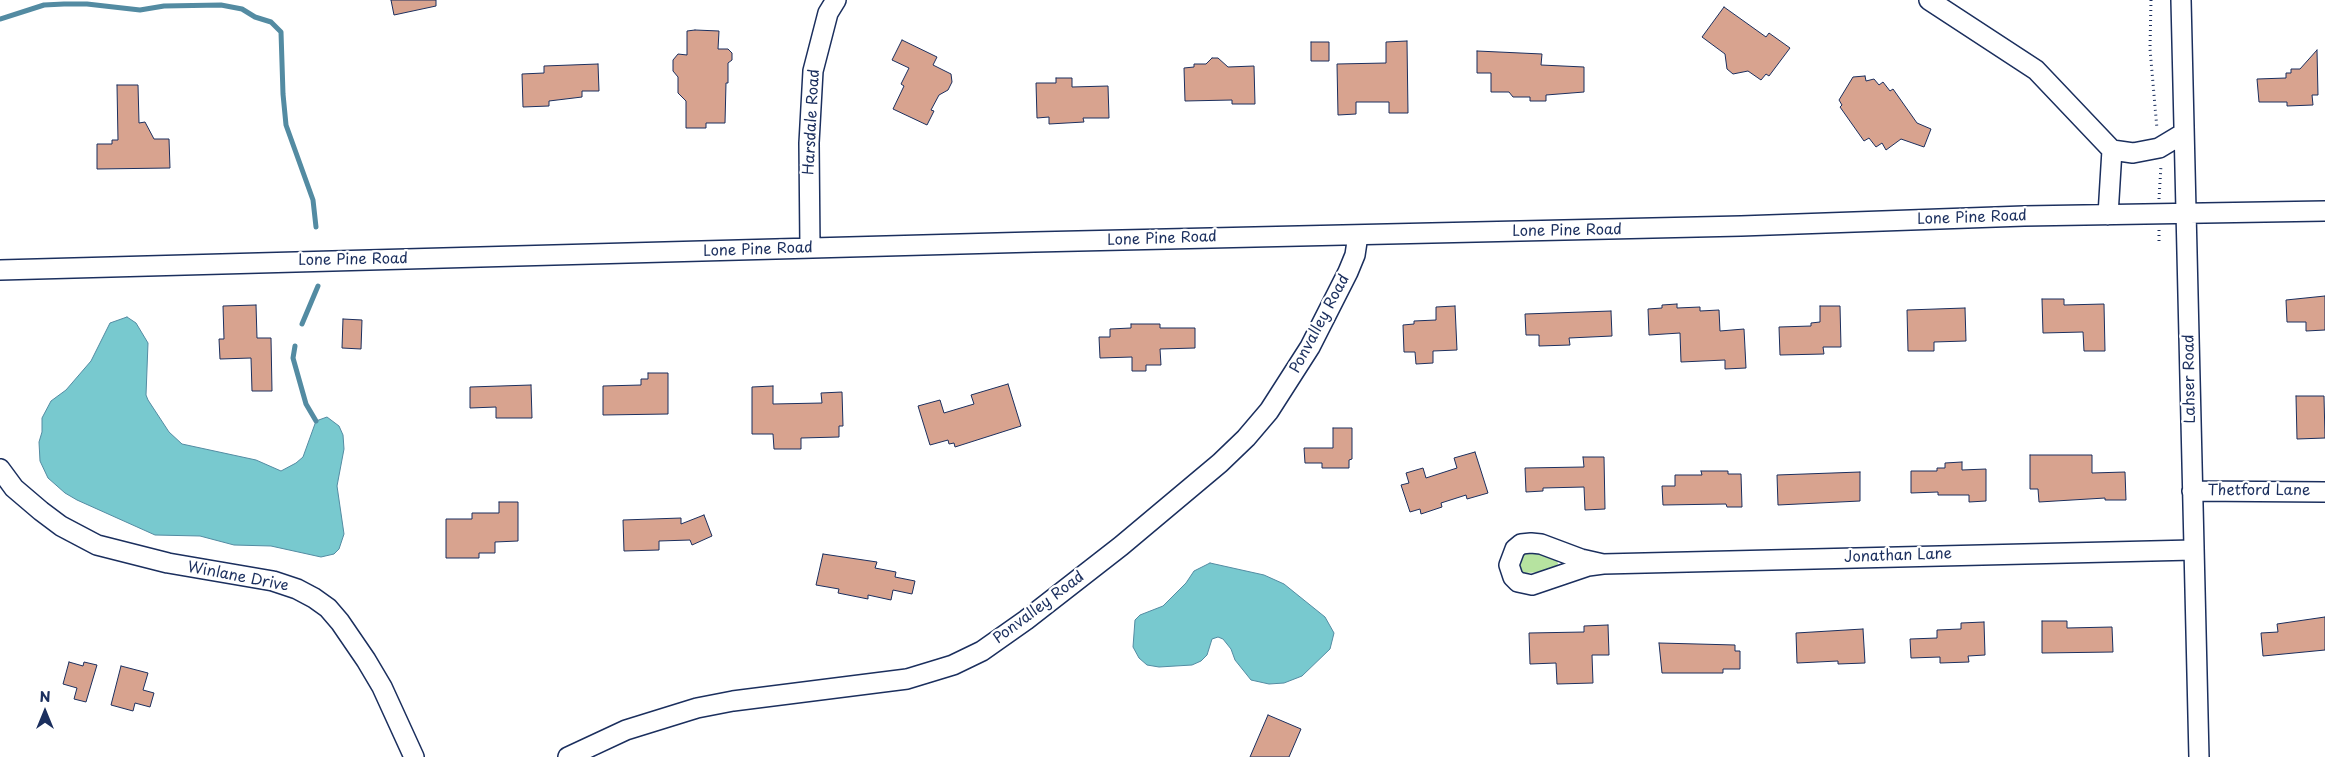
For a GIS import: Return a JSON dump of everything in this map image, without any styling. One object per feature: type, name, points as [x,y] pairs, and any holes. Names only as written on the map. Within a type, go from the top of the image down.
[{"type":"street","name":"Harsdale Road","points":[[810,248],[809,143],[813,71],[828,13],[836,0]]},
{"type":"street","points":[[1929,0],[2036,70],[2112,150],[2133,153],[2158,148],[2184,133]]},
{"type":"street","name":"Lahser Road","points":[[2181,0],[2199,757]]},
{"type":"street","points":[[2108,215],[2112,150]]},
{"type":"street","name":"Lone Pine Road","points":[[0,270],[810,248],[1741,226],[2186,212],[2325,210]]},
{"type":"street","name":"Ponvalley Road","points":[[568,757],[626,730],[696,708],[764,697],[907,679],[953,665],[982,651],[1026,620],[1122,546],[1220,463],[1246,438],[1269,411],[1310,347],[1348,272],[1355,255],[1358,235]]},
{"type":"street","name":"Winlane Drive","points":[[0,469],[14,488],[40,511],[61,526],[97,544],[168,563],[274,581],[298,589],[314,598],[328,608],[340,622],[366,660],[382,687],[414,757]]},
{"type":"street","name":"Thetford Lane","points":[[2192,491],[2325,492]]},
{"type":"street","name":"Jonathan Lane","points":[[1603,564],[2193,550]]},
{"type":"path","points":[[2151,0],[2150,49],[2157,128]]},
{"type":"path","points":[[2159,188],[2161,163]]},
{"type":"green space","points":[[1524,551],[1538,551],[1556,559],[1558,563],[1557,569],[1547,572],[1524,573],[1517,567]]},
{"type":"water","points":[[127,317],[136,323],[148,343],[146,395],[148,400],[169,432],[182,444],[256,460],[281,471],[303,457],[316,421],[327,417],[339,426],[343,435],[344,449],[337,486],[344,534],[339,549],[334,554],[321,557],[271,546],[234,545],[200,536],[155,535],[77,500],[65,493],[48,478],[40,461],[39,442],[42,432],[42,418],[51,401],[66,390],[91,361],[110,323]]},
{"type":"water","points":[[1210,563],[1264,575],[1284,584],[1325,617],[1334,633],[1330,649],[1302,676],[1284,683],[1269,684],[1251,680],[1235,660],[1231,649],[1223,639],[1218,637],[1212,639],[1207,655],[1201,661],[1192,665],[1159,667],[1147,665],[1139,658],[1133,647],[1135,620],[1140,615],[1163,606],[1186,583],[1194,571]]},
{"type":"building","points":[[391,0],[436,0],[436,6],[394,15]]},
{"type":"building","points":[[1724,7],[1766,37],[1769,33],[1790,48],[1769,76],[1766,74],[1761,80],[1748,71],[1733,74],[1727,69],[1725,54],[1702,37]]},
{"type":"building","points":[[687,31],[719,31],[718,49],[728,49],[732,53],[732,60],[728,63],[728,83],[726,83],[725,123],[706,123],[706,128],[686,128],[686,101],[678,93],[678,77],[673,71],[673,60],[678,54],[687,55]]},
{"type":"building","points":[[902,40],[937,57],[933,65],[951,74],[952,82],[948,90],[939,95],[931,110],[934,111],[927,125],[893,109],[904,86],[901,84],[909,68],[892,60]]},
{"type":"building","points":[[1407,41],[1408,113],[1389,113],[1389,102],[1356,102],[1356,114],[1338,115],[1337,64],[1386,63],[1386,42]]},
{"type":"building","points":[[1311,42],[1329,42],[1329,61],[1311,61]]},
{"type":"building","points":[[2317,50],[2318,95],[2312,95],[2313,105],[2287,106],[2287,102],[2259,102],[2257,79],[2286,78],[2286,73],[2291,73],[2291,69],[2300,69]]},
{"type":"building","points":[[1477,51],[1542,54],[1541,65],[1584,67],[1584,92],[1546,95],[1546,101],[1530,101],[1530,97],[1513,97],[1509,92],[1491,92],[1491,73],[1477,73]]},
{"type":"building","points":[[1212,58],[1218,58],[1228,67],[1254,66],[1255,104],[1232,104],[1232,100],[1185,101],[1184,68],[1194,67],[1194,64],[1206,64]]},
{"type":"building","points":[[598,64],[599,91],[582,91],[582,97],[549,101],[549,106],[523,107],[522,74],[544,73],[544,66]]},
{"type":"building","points":[[1865,76],[1866,81],[1874,79],[1879,85],[1883,82],[1890,91],[1893,89],[1917,123],[1931,129],[1924,147],[1901,139],[1886,150],[1882,143],[1876,147],[1869,138],[1864,141],[1840,107],[1842,105],[1839,100],[1853,77]]},
{"type":"building","points":[[1056,78],[1072,78],[1072,87],[1108,86],[1109,118],[1083,118],[1084,122],[1049,124],[1049,117],[1037,118],[1036,83],[1056,83]]},
{"type":"building","points":[[117,85],[138,85],[139,123],[145,122],[154,139],[169,139],[170,168],[97,169],[97,144],[112,144],[112,140],[118,140]]},
{"type":"building","points":[[2325,296],[2325,330],[2306,331],[2306,322],[2287,322],[2286,300]]},
{"type":"building","points":[[2042,299],[2064,299],[2064,305],[2104,304],[2105,351],[2084,351],[2083,332],[2043,333]]},
{"type":"building","points":[[1677,304],[1677,308],[1700,307],[1700,311],[1719,310],[1720,331],[1744,329],[1746,368],[1725,369],[1725,360],[1681,362],[1680,333],[1649,335],[1648,309],[1662,308],[1662,305]]},
{"type":"building","points":[[256,305],[257,338],[271,338],[272,391],[252,391],[251,358],[220,359],[219,339],[224,339],[223,306]]},
{"type":"building","points":[[1455,306],[1457,350],[1433,351],[1433,363],[1416,364],[1415,352],[1404,352],[1403,325],[1414,324],[1414,321],[1436,320],[1436,307]]},
{"type":"building","points":[[1820,306],[1840,306],[1841,347],[1823,347],[1824,354],[1780,355],[1779,327],[1811,326],[1811,323],[1820,322]]},
{"type":"building","points":[[1965,308],[1966,341],[1934,342],[1934,351],[1908,351],[1907,310]]},
{"type":"building","points":[[1611,311],[1612,336],[1569,338],[1570,345],[1539,346],[1539,335],[1526,335],[1525,314]]},
{"type":"building","points":[[343,319],[362,320],[361,349],[342,348]]},
{"type":"building","points":[[1131,324],[1160,324],[1160,328],[1195,328],[1195,348],[1160,349],[1161,365],[1146,365],[1146,371],[1132,371],[1132,357],[1100,358],[1099,337],[1110,337],[1110,329],[1131,328]]},
{"type":"building","points":[[648,373],[668,373],[668,414],[603,415],[603,386],[641,385],[641,379],[648,379]]},
{"type":"building","points":[[1008,384],[1021,426],[955,447],[954,443],[949,444],[948,440],[930,445],[918,406],[940,400],[944,413],[974,404],[971,395]]},
{"type":"building","points":[[531,385],[532,418],[496,418],[496,407],[470,408],[470,387]]},
{"type":"building","points":[[773,386],[773,404],[822,403],[821,393],[842,392],[843,426],[839,426],[839,437],[801,438],[801,449],[774,449],[773,434],[752,434],[752,387]]},
{"type":"building","points":[[2296,396],[2324,396],[2325,438],[2297,439]]},
{"type":"building","points":[[1333,428],[1352,428],[1352,459],[1349,460],[1349,468],[1322,468],[1322,463],[1305,463],[1304,448],[1333,448]]},
{"type":"building","points":[[1475,452],[1488,493],[1467,499],[1466,495],[1441,503],[1442,507],[1421,514],[1420,509],[1410,512],[1401,485],[1409,483],[1406,473],[1423,468],[1426,478],[1457,468],[1454,458]]},
{"type":"building","points":[[2030,455],[2092,455],[2092,473],[2125,472],[2126,500],[2105,500],[2105,498],[2039,502],[2038,489],[2030,489]]},
{"type":"building","points":[[1583,457],[1604,457],[1605,509],[1585,510],[1584,487],[1543,488],[1543,491],[1526,492],[1525,468],[1584,467]]},
{"type":"building","points":[[1962,462],[1962,470],[1986,469],[1986,501],[1969,502],[1969,495],[1938,495],[1938,492],[1911,493],[1911,471],[1937,471],[1937,468],[1945,468],[1945,463]]},
{"type":"building","points":[[1701,471],[1728,471],[1728,474],[1741,474],[1742,507],[1727,507],[1726,504],[1663,505],[1662,486],[1675,486],[1675,475],[1702,475]]},
{"type":"building","points":[[1860,472],[1860,501],[1778,505],[1777,475]]},
{"type":"building","points":[[499,502],[518,502],[518,541],[495,542],[495,553],[479,553],[479,558],[446,558],[446,519],[472,519],[472,513],[499,513]]},
{"type":"building","points":[[704,515],[712,536],[692,545],[690,540],[659,541],[659,550],[624,551],[623,520],[681,518],[681,524]]},
{"type":"building","points":[[823,554],[877,562],[875,568],[896,572],[895,577],[915,581],[912,594],[893,590],[891,600],[868,595],[868,599],[838,593],[839,589],[816,585]]},
{"type":"building","points":[[2325,617],[2325,650],[2263,656],[2261,633],[2278,632],[2277,624]]},
{"type":"building","points":[[2042,621],[2067,621],[2067,628],[2112,627],[2113,652],[2042,653]]},
{"type":"building","points":[[1984,622],[1985,655],[1968,656],[1969,662],[1940,663],[1940,657],[1911,658],[1910,639],[1937,638],[1937,630],[1961,629],[1961,623]]},
{"type":"building","points":[[1608,625],[1609,655],[1592,655],[1593,683],[1557,684],[1556,663],[1530,664],[1529,633],[1584,632],[1584,626]]},
{"type":"building","points":[[1863,629],[1865,663],[1838,664],[1838,661],[1797,663],[1796,633]]},
{"type":"building","points":[[1659,643],[1735,645],[1735,651],[1740,651],[1740,669],[1723,669],[1723,673],[1662,673]]},
{"type":"building","points":[[69,662],[83,666],[84,662],[97,665],[86,702],[74,699],[77,688],[63,684]]},
{"type":"building","points":[[121,666],[148,673],[143,690],[154,693],[150,707],[135,703],[133,711],[111,705]]},
{"type":"building","points":[[1268,715],[1301,729],[1289,757],[1250,757]]},
{"type":"waterway","points":[[0,19],[44,5],[87,4],[140,10],[164,6],[221,5],[242,9],[255,17],[271,22],[281,32],[286,125],[313,200],[316,227]]},
{"type":"waterway","points":[[302,324],[318,286]]},
{"type":"waterway","points":[[295,346],[293,358],[306,404],[316,421]]}]
